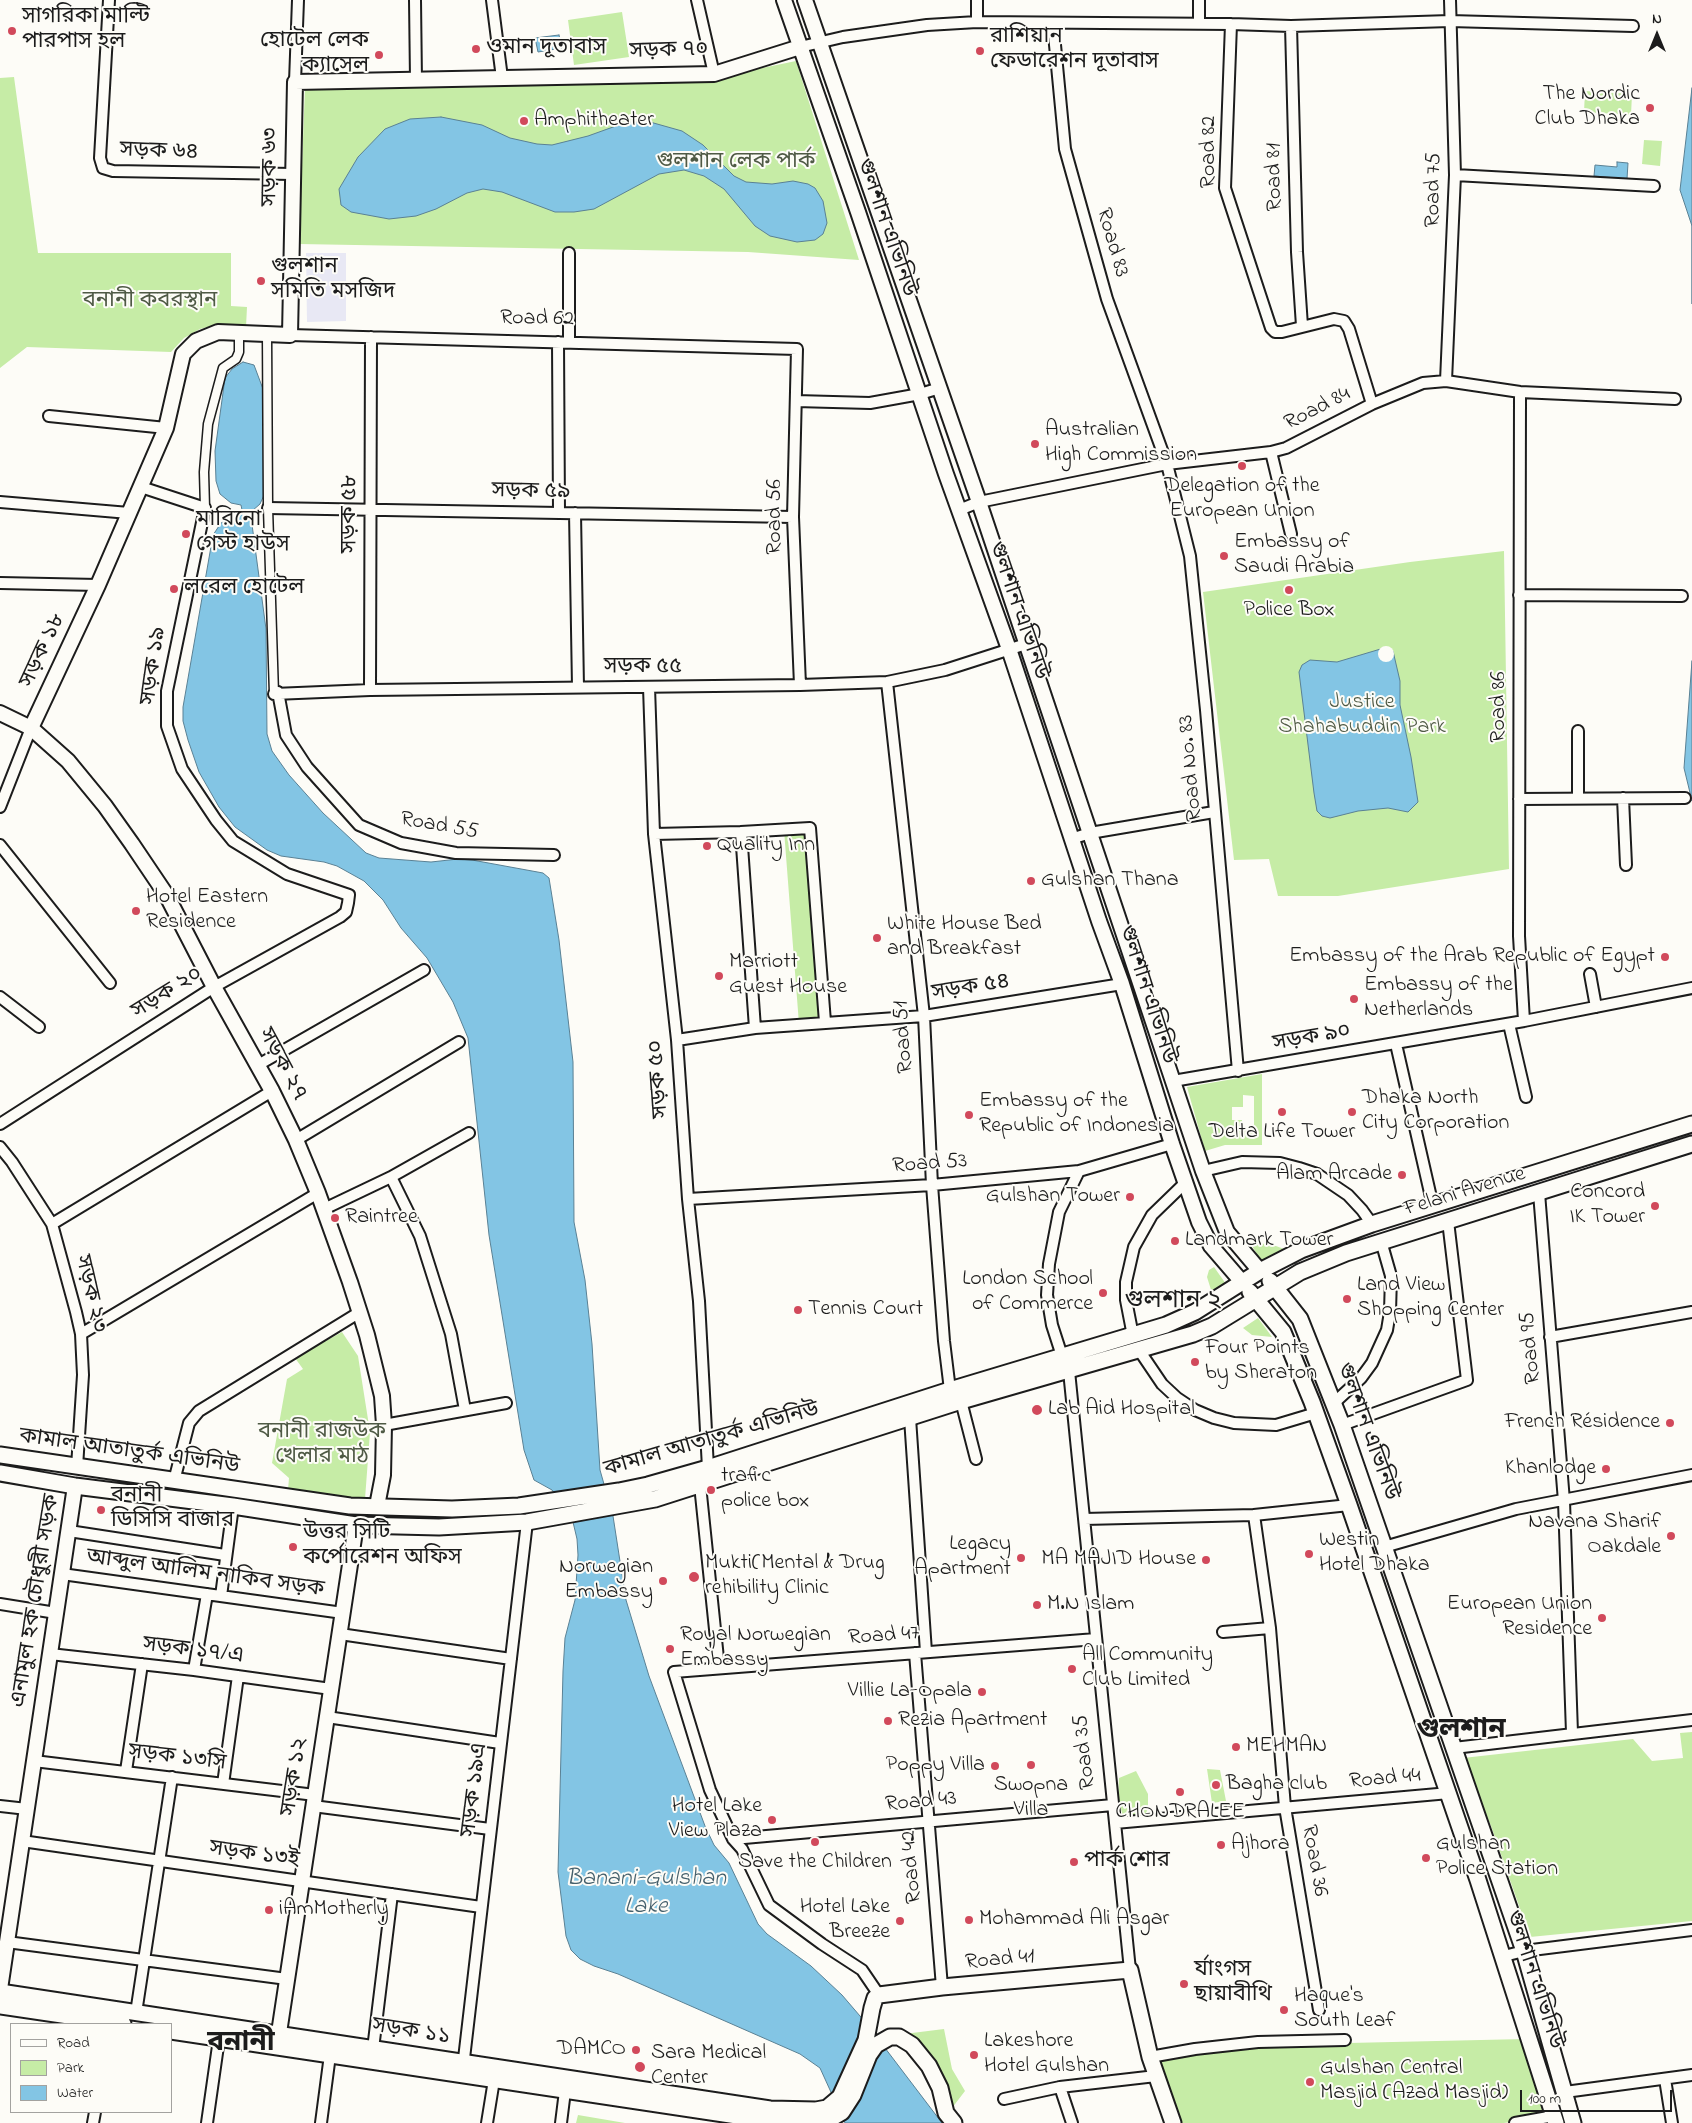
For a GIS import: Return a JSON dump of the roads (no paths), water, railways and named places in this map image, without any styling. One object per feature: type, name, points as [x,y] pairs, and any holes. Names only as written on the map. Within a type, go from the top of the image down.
[{"type":"main road","name":"Felani Avenue","points":[[1260,1271],[1302,1250],[1372,1224],[1692,1124]]},
{"type":"main road","name":"Felani Avenue","points":[[1256,1299],[1311,1267],[1381,1241],[1692,1144]]},
{"type":"main road","name":"কামাল আতাতুর্ক এভিনিউ","points":[[702,1474],[956,1396],[1062,1356],[1133,1336],[1182,1318],[1260,1271]]},
{"type":"main road","name":"গুলশান এভিনিউ","points":[[1260,1271],[1300,1319],[1334,1403],[1524,1951],[1573,2123]]},
{"type":"main road","name":"গুলশান এভিনিউ","points":[[1242,1282],[1288,1340],[1316,1413],[1449,1793],[1504,1956],[1555,2120]]},
{"type":"main road","name":"কামাল আতাতুর্ক এভিনিউ","points":[[0,1473],[75,1486],[233,1506],[356,1525],[439,1528],[527,1522],[563,1516],[620,1498],[648,1486],[702,1474],[910,1418],[956,1396],[1069,1371],[1139,1350],[1203,1330],[1256,1299]]},
{"type":"main road","name":"কামাল আতাতুর্ক এভিনিউ","points":[[0,1455],[350,1506],[452,1509],[620,1498]]},
{"type":"main road","points":[[75,1486],[77,1467]]},
{"type":"main road","points":[[374,1526],[377,1506]]},
{"type":"main road","name":"Road 41","points":[[877,1996],[942,1987],[1130,1970]]},
{"type":"main road","name":"Road 35","points":[[1130,1970],[1150,2057],[1173,2123]]},
{"type":"main road","name":"সড়ক ১১","points":[[0,1991],[136,2013],[278,2041],[330,2055],[462,2069],[770,2115],[817,2116]]},
{"type":"main road","points":[[877,1996],[866,2040],[840,2097],[817,2116],[827,2121],[842,2112],[853,2095],[869,2055],[876,2045],[890,2037],[899,2037],[912,2045],[929,2066],[952,2120]]},
{"type":"main road","points":[[0,2006],[107,2023]]},
{"type":"main road","name":"সড়ক ১১","points":[[172,2032],[219,2038],[373,2049],[462,2069],[494,2080],[566,2084]]},
{"type":"street","name":"সড়ক ৬৪","points":[[109,0],[100,158],[103,168],[113,171],[293,174]]},
{"type":"street","name":"সড়ক ৬৩","points":[[278,335],[293,174],[298,0]]},
{"type":"street","points":[[415,0],[416,80]]},
{"type":"street","points":[[492,0],[502,78]]},
{"type":"street","points":[[697,0],[714,74]]},
{"type":"street","name":"গুলশান এভিনিউ","points":[[784,0],[1122,984],[1172,1144],[1199,1222],[1211,1246],[1242,1282]]},
{"type":"street","name":"গুলশান এভিনিউ","points":[[805,0],[979,502],[1203,1171],[1227,1232],[1260,1271]]},
{"type":"street","points":[[977,0],[977,22]]},
{"type":"street","points":[[1199,0],[1199,23]]},
{"type":"street","name":"Road 75","points":[[1446,381],[1455,175],[1450,0]]},
{"type":"street","points":[[800,46],[926,25],[977,22],[1053,24],[1199,23],[1291,26],[1450,21],[1633,26]]},
{"type":"street","name":"Road 83","points":[[1053,24],[1065,149],[1107,299],[1167,464]]},
{"type":"street","name":"Road 82","points":[[1231,24],[1225,188],[1271,328],[1275,332],[1282,332],[1302,326]]},
{"type":"street","name":"Road 81","points":[[1291,26],[1296,252],[1302,326]]},
{"type":"street","name":"সড়ক ৭০","points":[[295,82],[714,74],[800,46]]},
{"type":"street","points":[[1455,175],[1654,186]]},
{"type":"street","points":[[568,253],[569,342]]},
{"type":"street","points":[[1302,326],[1334,318],[1344,321],[1349,329],[1372,404]]},
{"type":"street","name":"সড়ক ১৮","points":[[0,807],[30,728],[98,585],[166,428],[182,354],[196,341],[218,332],[278,335]]},
{"type":"street","points":[[141,487],[205,508],[204,472],[208,424],[223,368],[236,359],[239,352],[239,333]]},
{"type":"street","points":[[276,693],[268,508],[278,335]]},
{"type":"street","name":"Road 62","points":[[278,335],[797,348]]},
{"type":"street","name":"সড়ক ৫৮","points":[[370,690],[371,337]]},
{"type":"street","points":[[558,342],[559,512]]},
{"type":"street","name":"Road 56","points":[[797,348],[793,517],[800,685]]},
{"type":"street","name":"Road 84","points":[[959,510],[979,502],[1167,464],[1271,452],[1286,448],[1372,404],[1423,384],[1446,381],[1520,392],[1675,398]]},
{"type":"street","points":[[796,401],[870,403],[920,394],[940,388]]},
{"type":"street","name":"Road 86","points":[[1520,392],[1519,936],[1524,1022]]},
{"type":"street","points":[[49,416],[166,428]]},
{"type":"street","points":[[1271,452],[1291,534]]},
{"type":"street","name":"Road No. 83","points":[[1167,464],[1190,556],[1206,710],[1238,1071]]},
{"type":"street","points":[[0,502],[130,513]]},
{"type":"street","name":"সড়ক ১৯","points":[[205,508],[167,691],[166,726],[182,769],[216,820],[234,841],[287,874],[349,895]]},
{"type":"street","name":"সড়ক ৫৯","points":[[268,508],[793,517]]},
{"type":"street","points":[[575,513],[578,687]]},
{"type":"street","points":[[0,583],[98,585]]},
{"type":"street","points":[[1520,595],[1682,596]]},
{"type":"street","points":[[1008,649],[1026,644]]},
{"type":"street","name":"সড়ক ৫৫","points":[[276,693],[887,682],[945,670],[1008,649]]},
{"type":"street","name":"Road 51","points":[[887,682],[924,1016],[932,1185],[944,1341],[956,1396],[976,1460]]},
{"type":"street","name":"সড়ক ৫০","points":[[649,687],[654,834],[677,1040],[688,1199],[699,1301],[702,1474],[719,1668]]},
{"type":"street","name":"Road 55","points":[[276,693],[286,735],[307,766],[359,825],[400,843],[456,853],[554,855]]},
{"type":"street","name":"সড়ক ২৭","points":[[0,713],[30,728],[68,761],[105,806],[132,844],[167,896],[214,987],[272,1091],[296,1140],[324,1209],[360,1312],[382,1396],[384,1424],[382,1475],[377,1506]]},
{"type":"street","points":[[1578,731],[1578,797]]},
{"type":"street","points":[[1519,799],[1578,797],[1685,798]]},
{"type":"street","points":[[1623,798],[1626,864]]},
{"type":"street","points":[[1071,839],[1090,833],[1214,812]]},
{"type":"street","points":[[654,834],[810,828],[825,1022]]},
{"type":"street","points":[[742,832],[755,1028]]},
{"type":"street","points":[[0,845],[110,983]]},
{"type":"street","name":"সড়ক ২০","points":[[0,1124],[214,987],[340,917],[346,912],[349,895]]},
{"type":"street","points":[[258,1065],[424,970]]},
{"type":"street","points":[[1590,974],[1596,1007]]},
{"type":"street","name":"সড়ক ৫৪","points":[[677,1040],[755,1028],[924,1016],[1122,984]]},
{"type":"street","name":"সড়ক ৯০","points":[[1173,1081],[1524,1022],[1692,988]]},
{"type":"street","points":[[0,997],[39,1027]]},
{"type":"street","points":[[1509,1024],[1526,1097]]},
{"type":"street","points":[[296,1140],[459,1042]]},
{"type":"street","points":[[1396,1044],[1433,1206]]},
{"type":"street","points":[[52,1224],[272,1091]]},
{"type":"street","points":[[324,1209],[391,1177],[469,1134]]},
{"type":"street","name":"Road 53","points":[[688,1199],[932,1185],[1079,1172],[1172,1144]]},
{"type":"street","name":"সড়ক ২৩","points":[[0,1147],[12,1162],[52,1224],[81,1334],[83,1375],[77,1467]]},
{"type":"street","points":[[1203,1171],[1242,1162],[1280,1163],[1300,1168],[1316,1174],[1348,1195],[1372,1224]]},
{"type":"street","points":[[1062,1356],[1052,1325],[1047,1295],[1049,1264],[1058,1212],[1079,1172]]},
{"type":"street","points":[[391,1177],[420,1236],[451,1334],[465,1410]]},
{"type":"street","points":[[1133,1336],[1126,1300],[1126,1282],[1134,1247],[1152,1215],[1186,1182]]},
{"type":"street","points":[[81,1334],[318,1193]]},
{"type":"street","name":"Road 95","points":[[1539,1193],[1564,1501],[1572,1734]]},
{"type":"street","points":[[1342,1425],[1467,1380],[1448,1221]]},
{"type":"street","points":[[1334,1403],[1361,1378],[1372,1363],[1387,1330],[1390,1312],[1391,1276],[1381,1241]]},
{"type":"street","points":[[174,1481],[189,1423],[199,1411],[360,1312]]},
{"type":"street","points":[[1550,1337],[1692,1312]]},
{"type":"street","points":[[1139,1350],[1162,1384],[1177,1398],[1195,1410],[1214,1418],[1234,1423],[1276,1424],[1316,1413]]},
{"type":"street","name":"Road 35","points":[[1069,1371],[1130,1970]]},
{"type":"street","points":[[384,1424],[506,1403]]},
{"type":"street","points":[[910,1418],[926,1652]]},
{"type":"street","points":[[1384,1547],[1516,1509],[1692,1475]]},
{"type":"street","name":"এনামুল হক চৌধুরী সড়ক","points":[[0,1991],[75,1486]]},
{"type":"street","points":[[1084,1519],[1254,1515],[1349,1505]]},
{"type":"street","points":[[221,1596],[233,1506]]},
{"type":"street","name":"Road 36","points":[[1254,1515],[1270,1628],[1285,1806],[1320,2010]]},
{"type":"street","name":"সড়ক ১৯এ","points":[[462,2069],[527,1522]]},
{"type":"street","name":"সড়ক ১২","points":[[278,2041],[356,1525]]},
{"type":"street","points":[[69,1531],[225,1555]]},
{"type":"street","name":"আব্দুল আলিম নাকিব সড়ক","points":[[62,1574],[343,1613]]},
{"type":"street","points":[[194,1670],[207,1594]]},
{"type":"street","points":[[0,1604],[56,1613]]},
{"type":"street","points":[[1223,1632],[1270,1628]]},
{"type":"street","points":[[340,1634],[511,1659]]},
{"type":"street","name":"Road 47","points":[[733,1839],[710,1790],[674,1672],[1096,1639]]},
{"type":"street","name":"Road 42","points":[[915,1653],[942,1987]]},
{"type":"street","name":"সড়ক ১৭/এ","points":[[50,1654],[194,1670],[331,1689]]},
{"type":"street","points":[[126,1771],[142,1664]]},
{"type":"street","points":[[223,1784],[238,1676]]},
{"type":"street","points":[[327,1717],[500,1743]]},
{"type":"street","points":[[1454,1748],[1692,1720]]},
{"type":"street","name":"সড়ক ১৩সি","points":[[34,1761],[223,1784],[490,1829]]},
{"type":"street","points":[[136,2013],[172,1777]]},
{"type":"street","name":"Road 44","points":[[1115,1823],[1285,1806],[1449,1793]]},
{"type":"street","name":"Road 43","points":[[733,1839],[1113,1805]]},
{"type":"street","points":[[0,1806],[27,1809]]},
{"type":"street","points":[[733,1839],[742,1849],[769,1905],[822,1944],[862,1970],[877,1996]]},
{"type":"street","name":"সড়ক ১৩ই","points":[[22,1841],[481,1907]]},
{"type":"street","points":[[373,2049],[392,1894]]},
{"type":"street","points":[[1504,1956],[1524,1951],[1692,1930]]},
{"type":"street","points":[[7,1942],[144,1962],[287,1979]]},
{"type":"street","points":[[207,2123],[219,2038]]},
{"type":"street","points":[[1150,2057],[1195,2049],[1258,2042],[1345,2040]]},
{"type":"street","points":[[321,2123],[330,2055]]},
{"type":"street","points":[[1565,2092],[1692,2075]]},
{"type":"street","points":[[1004,2099],[1060,2087],[1156,2076]]},
{"type":"street","points":[[1665,2079],[1672,2123]]},
{"type":"street","points":[[487,2123],[494,2080]]},
{"type":"street","points":[[560,2123],[566,2084]]},
{"type":"street","points":[[1060,2087],[1072,2123]]},
{"type":"street","points":[[1515,2123],[1555,2120]]},
{"type":"water","points":[[559,35],[562,48],[538,52],[535,38]]},
{"type":"water","points":[[1692,88],[1692,226],[1680,190]]},
{"type":"water","points":[[441,117],[482,125],[510,138],[552,145],[588,136],[627,122],[650,122],[682,131],[703,145],[734,176],[746,182],[772,184],[793,181],[808,184],[815,188],[823,201],[827,223],[823,234],[815,240],[797,242],[770,236],[755,226],[724,189],[704,176],[684,170],[659,174],[594,209],[574,212],[555,212],[502,192],[483,189],[467,193],[436,209],[416,216],[389,219],[351,212],[341,205],[339,189],[358,157],[385,129],[410,119]]},
{"type":"water","points":[[1617,162],[1628,163],[1627,179],[1594,176],[1595,165],[1617,167]]},
{"type":"water","name":"Banani-Gulshan Lake","points":[[243,362],[254,365],[263,389],[265,493],[260,504],[252,511],[251,517],[266,629],[267,734],[272,751],[289,775],[323,813],[366,853],[379,858],[431,862],[458,859],[472,860],[543,873],[549,878],[559,940],[573,1062],[574,1222],[585,1280],[592,1344],[600,1470],[613,1516],[626,1600],[649,1676],[705,1826],[714,1845],[729,1863],[758,1924],[767,1934],[811,1966],[842,1995],[866,2023],[942,2123],[845,2123],[820,2068],[800,2054],[618,1974],[594,1966],[580,1959],[571,1950],[566,1936],[558,1872],[563,1671],[565,1638],[575,1600],[578,1555],[577,1539],[573,1522],[565,1507],[552,1490],[534,1480],[524,1450],[489,1235],[468,1038],[453,1002],[427,958],[401,928],[383,900],[364,881],[337,866],[324,862],[281,856],[267,850],[235,827],[219,807],[199,772],[183,721],[183,707],[213,535],[221,523],[239,515],[242,510],[241,505],[231,503],[220,494],[216,481],[215,451],[225,378],[232,369]]},
{"type":"water","points":[[1384,648],[1393,651],[1400,681],[1400,705],[1418,802],[1408,812],[1388,808],[1358,811],[1330,818],[1322,816],[1317,811],[1314,793],[1299,672],[1302,665],[1310,660],[1337,662]]},
{"type":"water","points":[[1692,661],[1692,801],[1684,768]]},
{"type":"place","name":"সাগরিকা মাল্টি পারপাস হল","points":[[12,31]]},
{"type":"place","name":"ওমান দূতাবাস","points":[[476,49]]},
{"type":"place","name":"রাশিয়ান ফেডারেশন দূতাবাস","points":[[980,51]]},
{"type":"place","name":"হোটেল লেক ক্যাসেল","points":[[379,55]]},
{"type":"place","name":"The Nordic Club Dhaka","points":[[1650,108]]},
{"type":"place","name":"Amphitheater","points":[[524,121]]},
{"type":"place","name":"গুলশান সমিতি মসজিদ","points":[[261,281]]},
{"type":"place","name":"Australian High Commission","points":[[1035,444]]},
{"type":"place","name":"Delegation of the European Union","points":[[1242,466]]},
{"type":"place","name":"মারিনো গেস্ট হাউস","points":[[186,534]]},
{"type":"place","name":"Embassy of Saudi Arabia","points":[[1224,556]]},
{"type":"place","name":"লরেল হোটেল","points":[[174,589]]},
{"type":"place","name":"Police Box","points":[[1289,590]]},
{"type":"place","name":"Quality Inn","points":[[707,846]]},
{"type":"place","name":"Gulshan Thana","points":[[1031,881]]},
{"type":"place","name":"Hotel Eastern Residence","points":[[136,911]]},
{"type":"place","name":"White House Bed and Breakfast","points":[[877,938]]},
{"type":"place","name":"Embassy of the Arab Republic of Egypt","points":[[1665,957]]},
{"type":"place","name":"Marriott Guest House","points":[[719,976]]},
{"type":"place","name":"Embassy of the Netherlands","points":[[1354,999]]},
{"type":"place","name":"Delta Life Tower","points":[[1282,1112]]},
{"type":"place","name":"Dhaka North City Corporation","points":[[1352,1112]]},
{"type":"place","name":"Embassy of the Republic of Indonesia","points":[[969,1115]]},
{"type":"place","name":"Alam Arcade","points":[[1402,1175]]},
{"type":"place","name":"Gulshan Tower","points":[[1130,1197]]},
{"type":"place","name":"Concord IK Tower","points":[[1655,1206]]},
{"type":"place","name":"Raintree","points":[[335,1218]]},
{"type":"place","name":"Landmark Tower","points":[[1175,1241]]},
{"type":"place","name":"London School of Commerce","points":[[1103,1293]]},
{"type":"place","name":"Land View Shopping Center","points":[[1347,1299]]},
{"type":"place","name":"Tennis Court","points":[[798,1310]]},
{"type":"place","name":"Four Points by Sheraton","points":[[1195,1362]]},
{"type":"place","name":"Lab Aid Hospital","points":[[1037,1410]]},
{"type":"place","name":"French Résidence","points":[[1670,1423]]},
{"type":"place","name":"Khanlodge","points":[[1606,1469]]},
{"type":"place","name":"trafic police box","points":[[711,1490]]},
{"type":"place","name":"বনানী ডিসিসি বাজার","points":[[101,1510]]},
{"type":"place","name":"Navana Sharif Oakdale","points":[[1671,1536]]},
{"type":"place","name":"উত্তর সিটি কর্পোরেশন অফিস","points":[[293,1547]]},
{"type":"place","name":"Westin Hotel Dhaka","points":[[1309,1554]]},
{"type":"place","name":"Legacy Apartment","points":[[1021,1558]]},
{"type":"place","name":"MA MAJID House","points":[[1206,1560]]},
{"type":"place","name":"Mukti(Mental & Drug rehibility Clinic","points":[[694,1577]]},
{"type":"place","name":"Norwegian Embassy","points":[[663,1581]]},
{"type":"place","name":"M.N Islam","points":[[1037,1605]]},
{"type":"place","name":"European Union Residence","points":[[1602,1618]]},
{"type":"place","name":"Royal Norwegian Embassy","points":[[670,1649]]},
{"type":"place","name":"All Community Club Limited","points":[[1072,1669]]},
{"type":"place","name":"Villie La-Opala","points":[[982,1692]]},
{"type":"place","name":"Rezia Apartment","points":[[888,1721]]},
{"type":"place","name":"MEHMAN","points":[[1236,1747]]},
{"type":"place","name":"Swopna Villa","points":[[1031,1765]]},
{"type":"place","name":"Poppy Villa","points":[[995,1766]]},
{"type":"place","name":"Bagha club","points":[[1216,1785]]},
{"type":"place","name":"CHONDRALEE","points":[[1180,1792]]},
{"type":"place","name":"Hotel Lake View Plaza","points":[[772,1820]]},
{"type":"place","name":"Save the Children","points":[[815,1842]]},
{"type":"place","name":"Ajhora","points":[[1221,1845]]},
{"type":"place","name":"Gulshan Police Station","points":[[1426,1858]]},
{"type":"place","name":"পার্ক শোর","points":[[1074,1862]]},
{"type":"place","name":"iAmMotherly","points":[[269,1910]]},
{"type":"place","name":"Mohammad Ali Asgar","points":[[969,1920]]},
{"type":"place","name":"Hotel Lake Breeze","points":[[900,1921]]},
{"type":"place","name":"র্যাংগস ছায়াবীথি","points":[[1184,1984]]},
{"type":"place","name":"Haque's South Leaf","points":[[1284,2010]]},
{"type":"place","name":"DAMCO","points":[[636,2050]]},
{"type":"place","name":"Lakeshore Hotel Gulshan","points":[[974,2055]]},
{"type":"place","name":"Sara Medical Center","points":[[640,2067]]},
{"type":"place","name":"Gulshan Central Masjid (Azad Masjid)","points":[[1310,2082]]},
{"type":"district","name":"গুলশান ২","points":[[1173,1303]]},
{"type":"district","name":"গুলশান","points":[[1461,1732]]},
{"type":"district","name":"বনানী","points":[[241,2045]]},
{"type":"park label","name":"গুলশান লেক পার্ক","points":[[736,163]]},
{"type":"park label","name":"বনানী কবরস্থান","points":[[150,302]]},
{"type":"park label","name":"Justice Shahabuddin Park","points":[[1362,716]]},
{"type":"park label","name":"বনানী রাজউক খেলার মাঠ","points":[[322,1446]]}]
